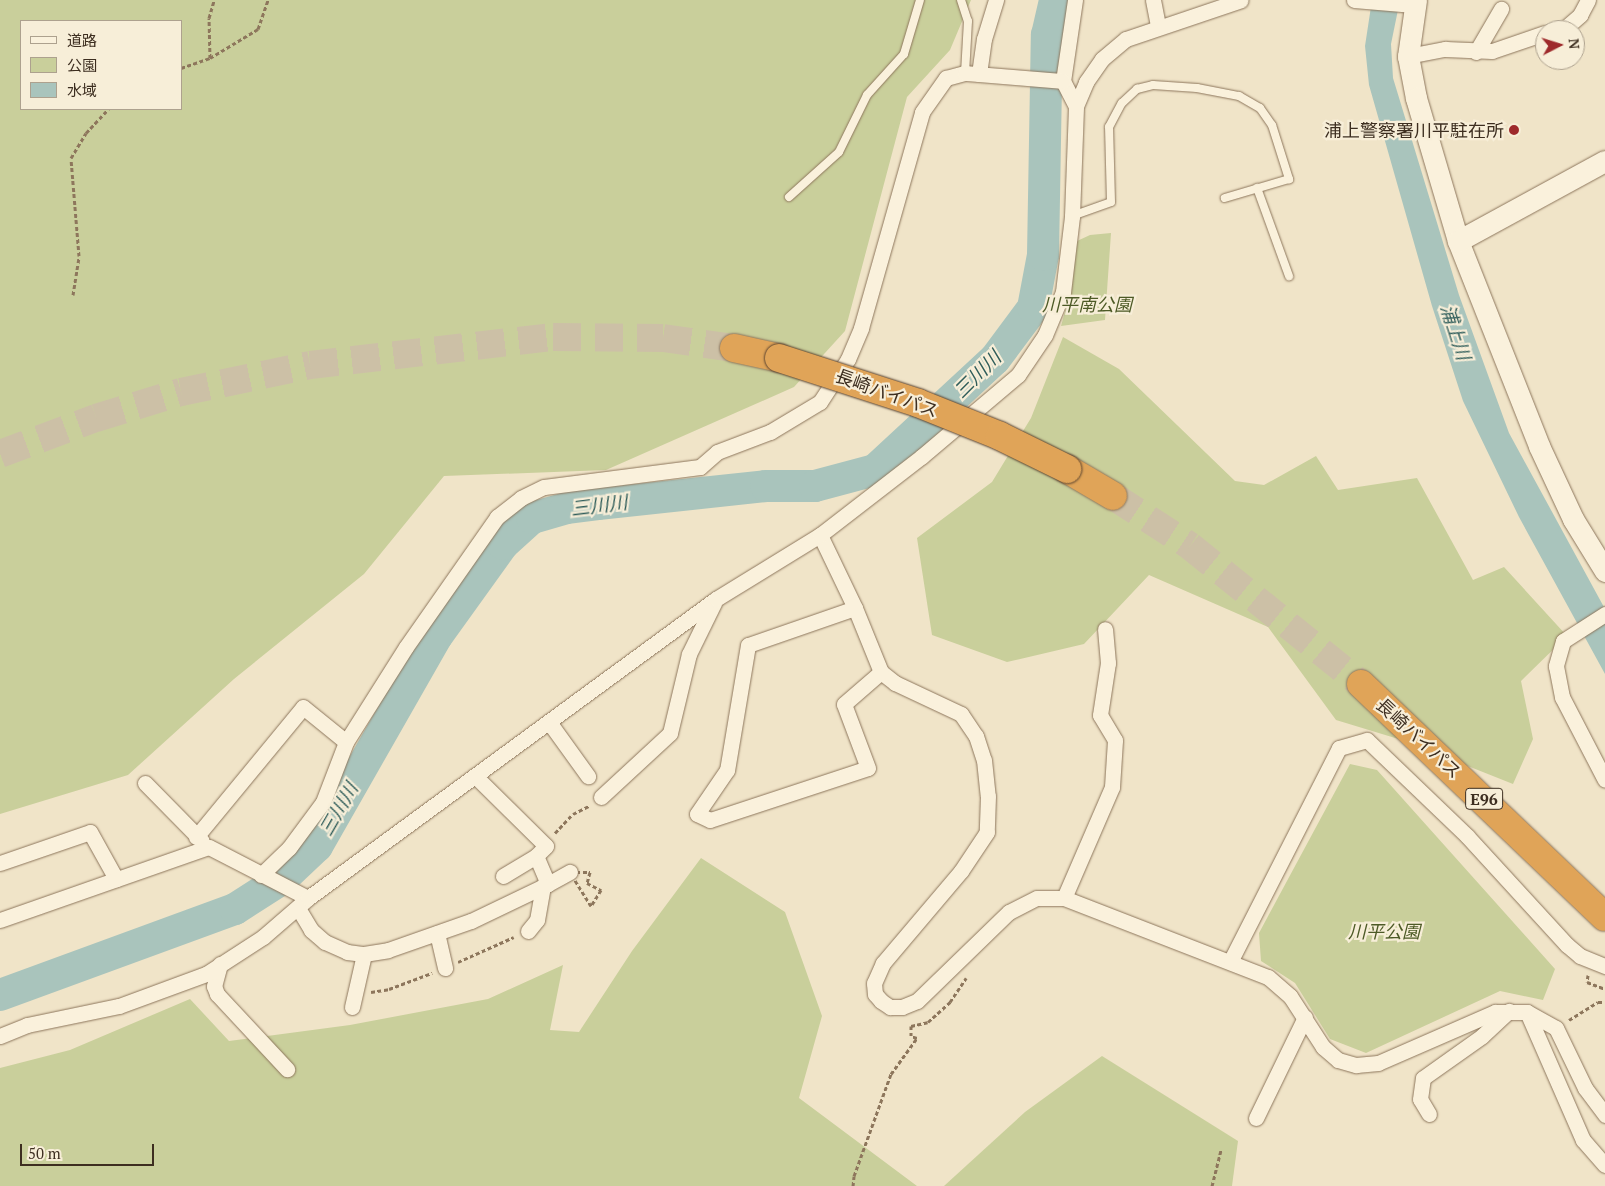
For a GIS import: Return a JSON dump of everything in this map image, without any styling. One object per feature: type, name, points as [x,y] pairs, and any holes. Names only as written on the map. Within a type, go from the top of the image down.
[{"type":"highway","name":"長崎バイパス","points":[[734,348],[780,358],[918,403],[1000,436],[1067,469],[1113,496]]},
{"type":"highway","name":"長崎バイパス","points":[[1361,684],[1605,917]]},
{"type":"street","points":[[972,73],[996,0]]},
{"type":"street","points":[[1075,0],[1063,82],[1076,106]]},
{"type":"street","points":[[1153,0],[1158,26]]},
{"type":"street","points":[[0,1036],[27,1025],[119,1006],[172,988],[220,964],[263,937],[303,903],[716,599],[820,534],[922,457],[1018,374],[1045,335],[1063,292],[1072,216],[1076,106],[1086,82],[1114,47],[1158,26],[1241,0]]},
{"type":"street","points":[[1358,0],[1415,2],[1408,56],[1416,98],[1458,241],[1539,446],[1573,519],[1605,571]]},
{"type":"street","points":[[1575,20],[1580,16],[1588,0]]},
{"type":"street","points":[[1476,52],[1501,9]]},
{"type":"street","points":[[1408,56],[1444,49],[1476,52],[1506,48],[1535,37]]},
{"type":"street","points":[[261,875],[289,848],[323,802],[346,742],[406,647],[497,517],[521,498],[544,487],[700,467],[717,452],[770,432],[820,402],[848,359],[861,328],[922,112],[946,78],[972,73],[1063,82]]},
{"type":"street","points":[[1458,241],[1605,161]]},
{"type":"street","points":[[820,534],[855,608],[880,672],[895,683],[949,707],[969,720],[984,760],[989,814],[987,832],[980,847],[883,963],[874,983],[876,994],[890,1007],[902,1007],[917,1001],[1009,912],[1037,898],[1064,898],[1231,960],[1268,977],[1281,986],[1305,1017],[1323,1047],[1338,1060],[1356,1065],[1378,1063],[1495,1012],[1509,1010],[1527,1012],[1556,1028],[1585,1088],[1605,1115]]},
{"type":"street","points":[[601,797],[670,733],[689,654],[716,599]]},
{"type":"street","points":[[855,608],[748,645],[727,770],[697,814],[710,820],[868,768],[844,704],[880,672]]},
{"type":"street","points":[[1605,614],[1567,636],[1558,653],[1558,682],[1605,780]]},
{"type":"street","points":[[1064,898],[1112,787],[1115,740],[1100,715],[1108,663],[1106,630]]},
{"type":"street","points":[[196,837],[303,707],[346,742]]},
{"type":"street","points":[[549,722],[588,776]]},
{"type":"street","points":[[1231,960],[1339,748],[1367,740],[1467,836],[1567,945],[1580,956],[1605,966]]},
{"type":"street","points":[[475,776],[541,851],[546,885],[537,920],[528,931]]},
{"type":"street","points":[[145,783],[196,837],[209,847],[261,875],[303,903],[311,930],[325,942],[346,952],[364,954],[388,950],[471,921],[570,872]]},
{"type":"street","points":[[0,863],[90,832],[116,879]]},
{"type":"street","points":[[0,920],[209,847]]},
{"type":"street","points":[[503,876],[541,851]]},
{"type":"street","points":[[437,933],[445,968]]},
{"type":"street","points":[[352,1007],[364,954]]},
{"type":"street","points":[[220,964],[214,986],[218,994],[287,1070]]},
{"type":"street","points":[[1429,1114],[1420,1099],[1423,1078],[1482,1036],[1509,1010]]},
{"type":"street","points":[[1527,1012],[1583,1140],[1605,1165]]},
{"type":"street","points":[[1256,1118],[1305,1017]]},
{"type":"lane","points":[[789,197],[839,152],[867,95],[904,54],[920,0]]},
{"type":"lane","points":[[961,0],[968,20],[972,73]]},
{"type":"lane","points":[[1072,216],[1111,202],[1109,127],[1122,103],[1137,89],[1153,85],[1197,88],[1239,96],[1260,108],[1272,125],[1289,179],[1225,198]]},
{"type":"lane","points":[[1257,188],[1290,276]]},
{"type":"path","points":[[210,58],[209,18],[214,0]]},
{"type":"path","points":[[182,68],[210,58],[258,29],[268,0]]},
{"type":"path","points":[[73,295],[79,256],[71,158],[86,132],[107,110]]},
{"type":"path","points":[[541,851],[551,836],[573,814],[601,797]]},
{"type":"path","points":[[570,872],[590,872],[586,884],[601,890],[591,906],[570,872]]},
{"type":"path","points":[[1556,1028],[1598,1002],[1605,1002]]},
{"type":"path","points":[[853,1186],[854,1176],[890,1074],[917,1038]]},
{"type":"path","points":[[1212,1186],[1221,1150]]},
{"type":"green space","points":[[0,0],[971,0],[950,50],[907,97],[845,331],[794,387],[606,470],[444,476],[364,574],[234,679],[128,775],[0,814]]},
{"type":"green space","name":"川平南公園","points":[[1111,233],[1105,320],[1061,326],[1072,287],[1075,242],[1090,235]]},
{"type":"green space","points":[[1063,337],[1119,369],[1235,481],[1264,485],[1316,456],[1338,490],[1417,478],[1473,580],[1504,567],[1567,636],[1521,681],[1533,739],[1513,784],[1405,741],[1336,720],[1268,627],[1149,575],[1084,644],[1007,662],[932,635],[917,538],[992,482],[1031,418]]},
{"type":"green space","name":"川平公園","points":[[1350,764],[1377,770],[1555,969],[1543,1000],[1500,991],[1366,1053],[1330,1039],[1295,983],[1261,961],[1259,933]]},
{"type":"green space","points":[[701,858],[785,912],[822,1016],[799,1098],[917,1186],[0,1186],[0,1068],[70,1050],[190,999],[229,1041],[350,1025],[488,999],[563,965],[550,1030],[579,1032],[632,951]]},
{"type":"green space","points":[[1102,1056],[1238,1141],[1232,1186],[944,1186],[1025,1112]]},
{"type":"water","name":"浦上川","points":[[1372,0],[1400,0],[1391,44],[1393,78],[1459,295],[1509,433],[1605,609],[1605,674],[1519,517],[1463,401],[1432,306],[1369,85],[1365,46]]},
{"type":"waterway","name":"三川川","points":[[0,995],[235,909],[282,879],[317,846],[437,636],[503,544],[532,518],[566,508],[598,504],[766,486],[815,486],[875,470],[995,359],[1033,308],[1043,255],[1047,35],[1055,0]]},
{"type":"tunnel","points":[[0,454],[96,418],[181,392],[310,365],[553,337],[663,338],[734,348]]},
{"type":"tunnel","points":[[1113,496],[1190,546],[1361,684]]},
{"type":"place","name":"浦上警察署川平駐在所","points":[[1514,130]]}]
